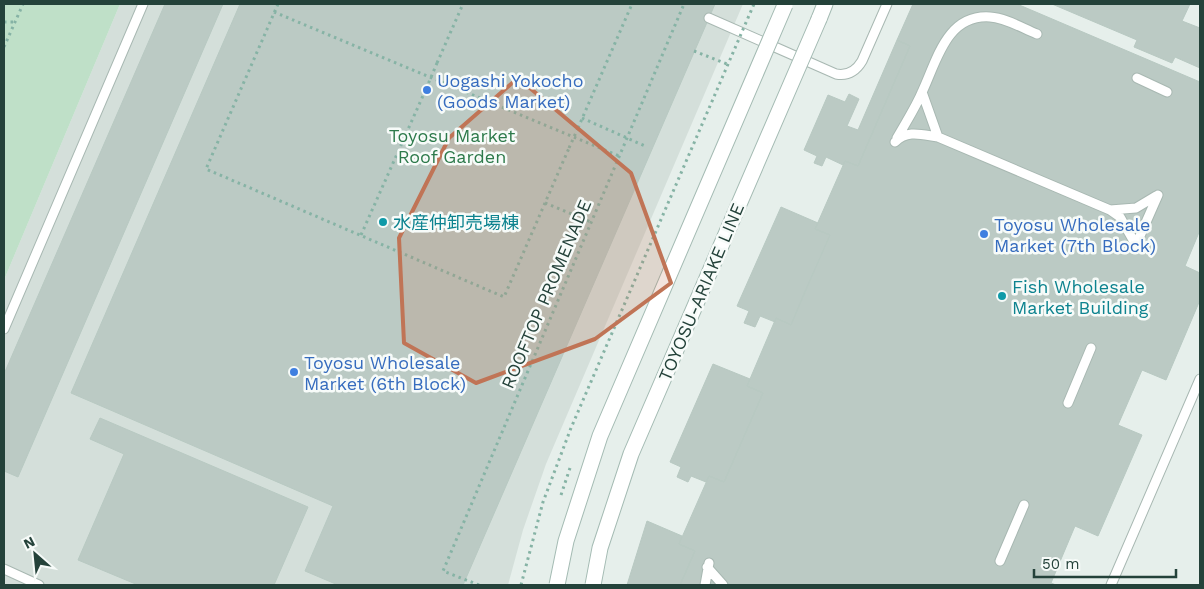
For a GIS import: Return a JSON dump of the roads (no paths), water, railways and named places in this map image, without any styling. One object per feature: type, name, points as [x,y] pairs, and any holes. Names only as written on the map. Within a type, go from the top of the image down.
[{"type":"main road","name":"TOYOSU-ARIAKE LINE","points":[[557,585],[566,541],[600,436],[785,4]]},
{"type":"main road","name":"TOYOSU-ARIAKE LINE","points":[[593,585],[600,548],[631,454],[825,4]]},
{"type":"lane","points":[[4,329],[143,4]]},
{"type":"lane","points":[[709,18],[836,74],[844,74],[856,68],[862,61],[887,4]]},
{"type":"lane","points":[[1037,34],[993,17],[973,18],[961,23],[947,37],[922,92],[896,142],[902,136],[910,133],[938,137],[1110,210],[1120,218],[1136,245],[1158,195],[1136,208],[1110,210]]},
{"type":"lane","points":[[1137,78],[1167,92]]},
{"type":"lane","points":[[922,92],[938,137]]},
{"type":"lane","points":[[1068,403],[1091,348]]},
{"type":"lane","points":[[1111,585],[1200,379]]},
{"type":"lane","points":[[1000,561],[1024,504]]},
{"type":"lane","points":[[705,585],[708,565],[723,585]]},
{"type":"lane","points":[[4,569],[34,584]]},
{"type":"place","name":"Uogashi Yokocho (Goods Market)","points":[[427,90]]},
{"type":"place","name":"水産仲卸売場棟","points":[[383,222]]},
{"type":"place","name":"Toyosu Wholesale Market (7th Block)","points":[[984,234]]},
{"type":"place","name":"Fish Wholesale Market Building","points":[[1002,296]]},
{"type":"place","name":"Toyosu Wholesale Market (6th Block)","points":[[294,372]]},
{"type":"park label","name":"Toyosu Market Roof Garden","points":[[452,145]]}]
